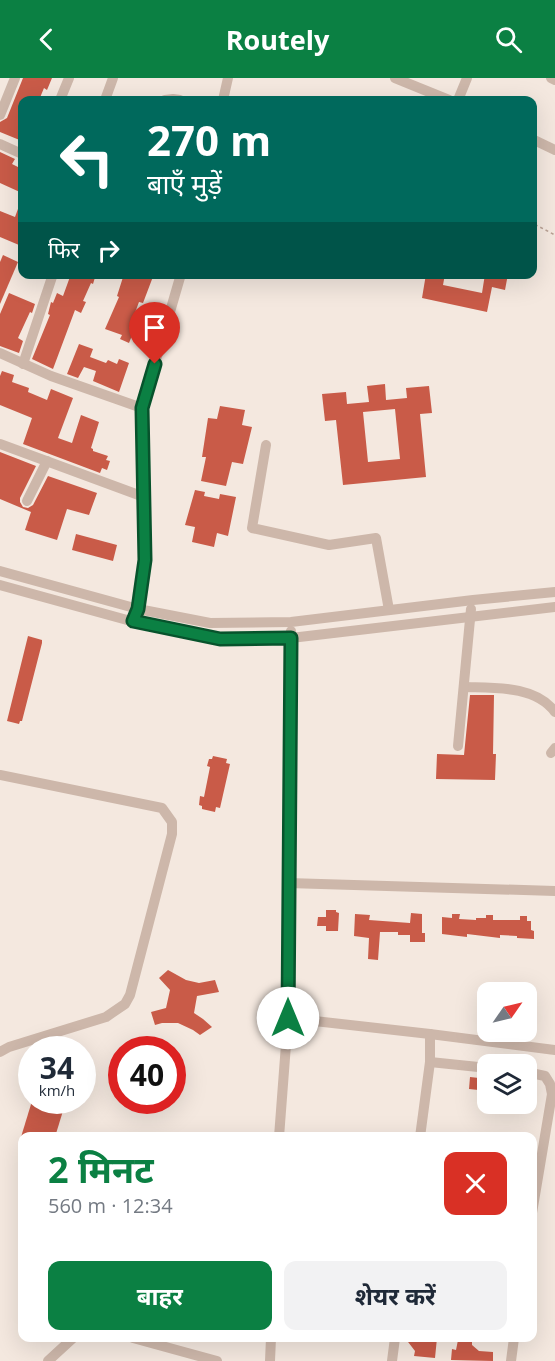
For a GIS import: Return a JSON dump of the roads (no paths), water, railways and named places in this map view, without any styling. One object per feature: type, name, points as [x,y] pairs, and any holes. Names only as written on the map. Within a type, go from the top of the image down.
[{"type":"street","points":[[0,115],[15,78]]},
{"type":"street","points":[[62,96],[69,78]]},
{"type":"street","points":[[106,96],[113,78]]},
{"type":"street","points":[[224,96],[228,78]]},
{"type":"street","points":[[395,78],[415,82],[441,96]]},
{"type":"street","points":[[460,96],[467,78]]},
{"type":"street","points":[[551,78],[555,80]]},
{"type":"street","points":[[537,141],[555,150]]},
{"type":"street","points":[[0,144],[18,152]]},
{"type":"street","points":[[23,364],[51,279]]},
{"type":"street","points":[[133,621],[138,609],[145,560],[142,408],[180,279]]},
{"type":"street","points":[[0,353],[51,376],[142,408]]},
{"type":"street","points":[[0,444],[144,497]]},
{"type":"street","points":[[266,445],[252,528],[329,545],[376,538],[389,610]]},
{"type":"street","points":[[27,501],[46,461]]},
{"type":"street","points":[[0,571],[138,609],[210,623],[291,622],[555,592]]},
{"type":"street","points":[[0,585],[133,621],[220,639],[291,638],[471,615],[555,607]]},
{"type":"street","points":[[458,746],[473,600]]},
{"type":"street","points":[[279,1132],[288,1018],[291,622]]},
{"type":"street","points":[[464,687],[506,689],[531,694],[555,712]]},
{"type":"street","points":[[0,775],[162,808],[172,822],[172,834],[130,995],[125,1004],[106,1017],[9,1047],[0,1052]]},
{"type":"street","points":[[288,883],[555,891]]},
{"type":"street","points":[[288,1018],[555,1050]]},
{"type":"street","points":[[421,1132],[430,1062],[430,1034]]},
{"type":"street","points":[[430,1062],[477,1067]]},
{"type":"street","points":[[537,1074],[545,1076],[552,1094],[537,1183]]},
{"type":"street","points":[[48,1361],[69,1342]]},
{"type":"street","points":[[148,1342],[217,1361]]},
{"type":"street","points":[[270,1361],[271,1342]]},
{"type":"street","points":[[392,1361],[394,1342]]},
{"type":"street","points":[[511,1361],[513,1342]]}]
